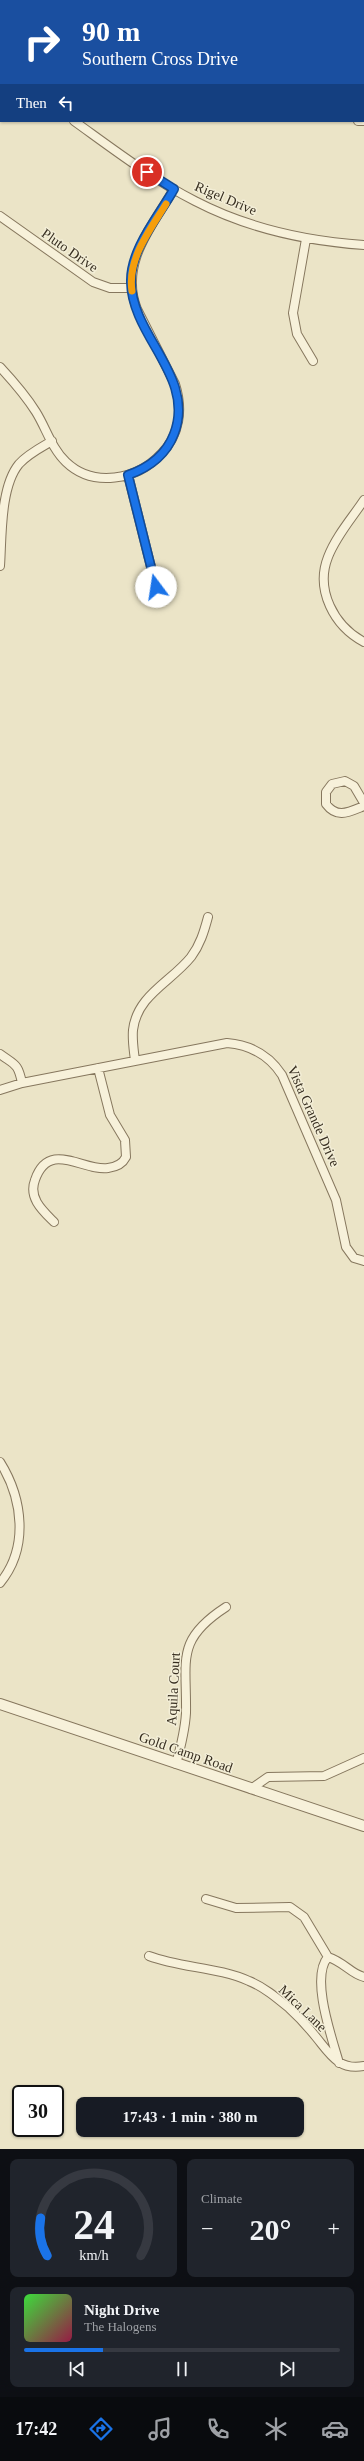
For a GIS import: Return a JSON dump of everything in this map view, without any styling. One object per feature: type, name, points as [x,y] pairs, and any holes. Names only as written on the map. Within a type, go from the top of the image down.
[{"type":"street","name":"Rigel Drive","points":[[75,122],[174,189],[237,219],[306,239],[364,245]]},
{"type":"street","points":[[0,367],[25,396],[66,462],[83,473],[104,478],[128,475],[149,466],[166,450],[176,430],[180,408],[175,384],[137,309],[131,288],[132,271],[138,252],[174,189]]},
{"type":"street","name":"Pluto Drive","points":[[0,216],[93,282],[110,288],[131,288]]},
{"type":"street","points":[[306,239],[293,313],[297,334],[313,361]]},
{"type":"street","points":[[0,566],[5,503],[10,480],[25,458],[52,441]]},
{"type":"street","points":[[128,475],[156,587]]},
{"type":"street","points":[[364,500],[330,552],[324,578],[325,590],[332,611],[347,630],[364,642]]},
{"type":"street","points":[[345,781],[354,786],[364,805],[344,814],[336,813],[326,804],[326,792],[332,784],[345,781]]},
{"type":"street","points":[[135,1061],[133,1030],[138,1012],[150,994],[179,970],[191,956],[202,939],[208,917]]},
{"type":"street","name":"Vista Grande Drive","points":[[0,1090],[22,1083],[227,1043],[250,1047],[269,1058],[282,1075],[336,1200],[346,1247],[354,1258],[364,1261]]},
{"type":"street","points":[[0,1054],[15,1062],[20,1068],[22,1083]]},
{"type":"street","points":[[54,1222],[40,1208],[34,1196],[35,1179],[45,1165],[59,1159],[68,1159],[106,1169],[120,1164],[126,1157],[125,1140],[110,1115],[98,1068]]},
{"type":"street","points":[[0,1462],[16,1496],[19,1528],[16,1554],[8,1572],[0,1583]]},
{"type":"street","name":"Aquila Court","points":[[176,1764],[185,1729],[186,1653],[199,1628],[226,1607]]},
{"type":"street","name":"Gold Camp Road","points":[[0,1704],[364,1826]]},
{"type":"street","points":[[251,1789],[268,1777],[324,1776],[364,1758]]},
{"type":"street","points":[[206,1899],[236,1908],[290,1907],[304,1917],[328,1957],[345,1964],[358,1975],[364,1977]]},
{"type":"street","name":"Mica Lane","points":[[148,1956],[164,1962],[239,1977],[263,1988],[290,2009],[314,2034],[330,2056],[339,2063]]},
{"type":"street","points":[[328,1957],[321,1969],[322,1984],[327,2020],[339,2063],[351,2067],[364,2066]]},
{"type":"slow traffic","points":[[132,291],[131,280],[134,261],[144,240],[166,204]]},
{"type":"route","points":[[147,172],[174,189],[144,240],[134,261],[131,288],[137,309],[175,384],[180,408],[176,430],[166,450],[149,466],[128,475],[156,587]]}]
